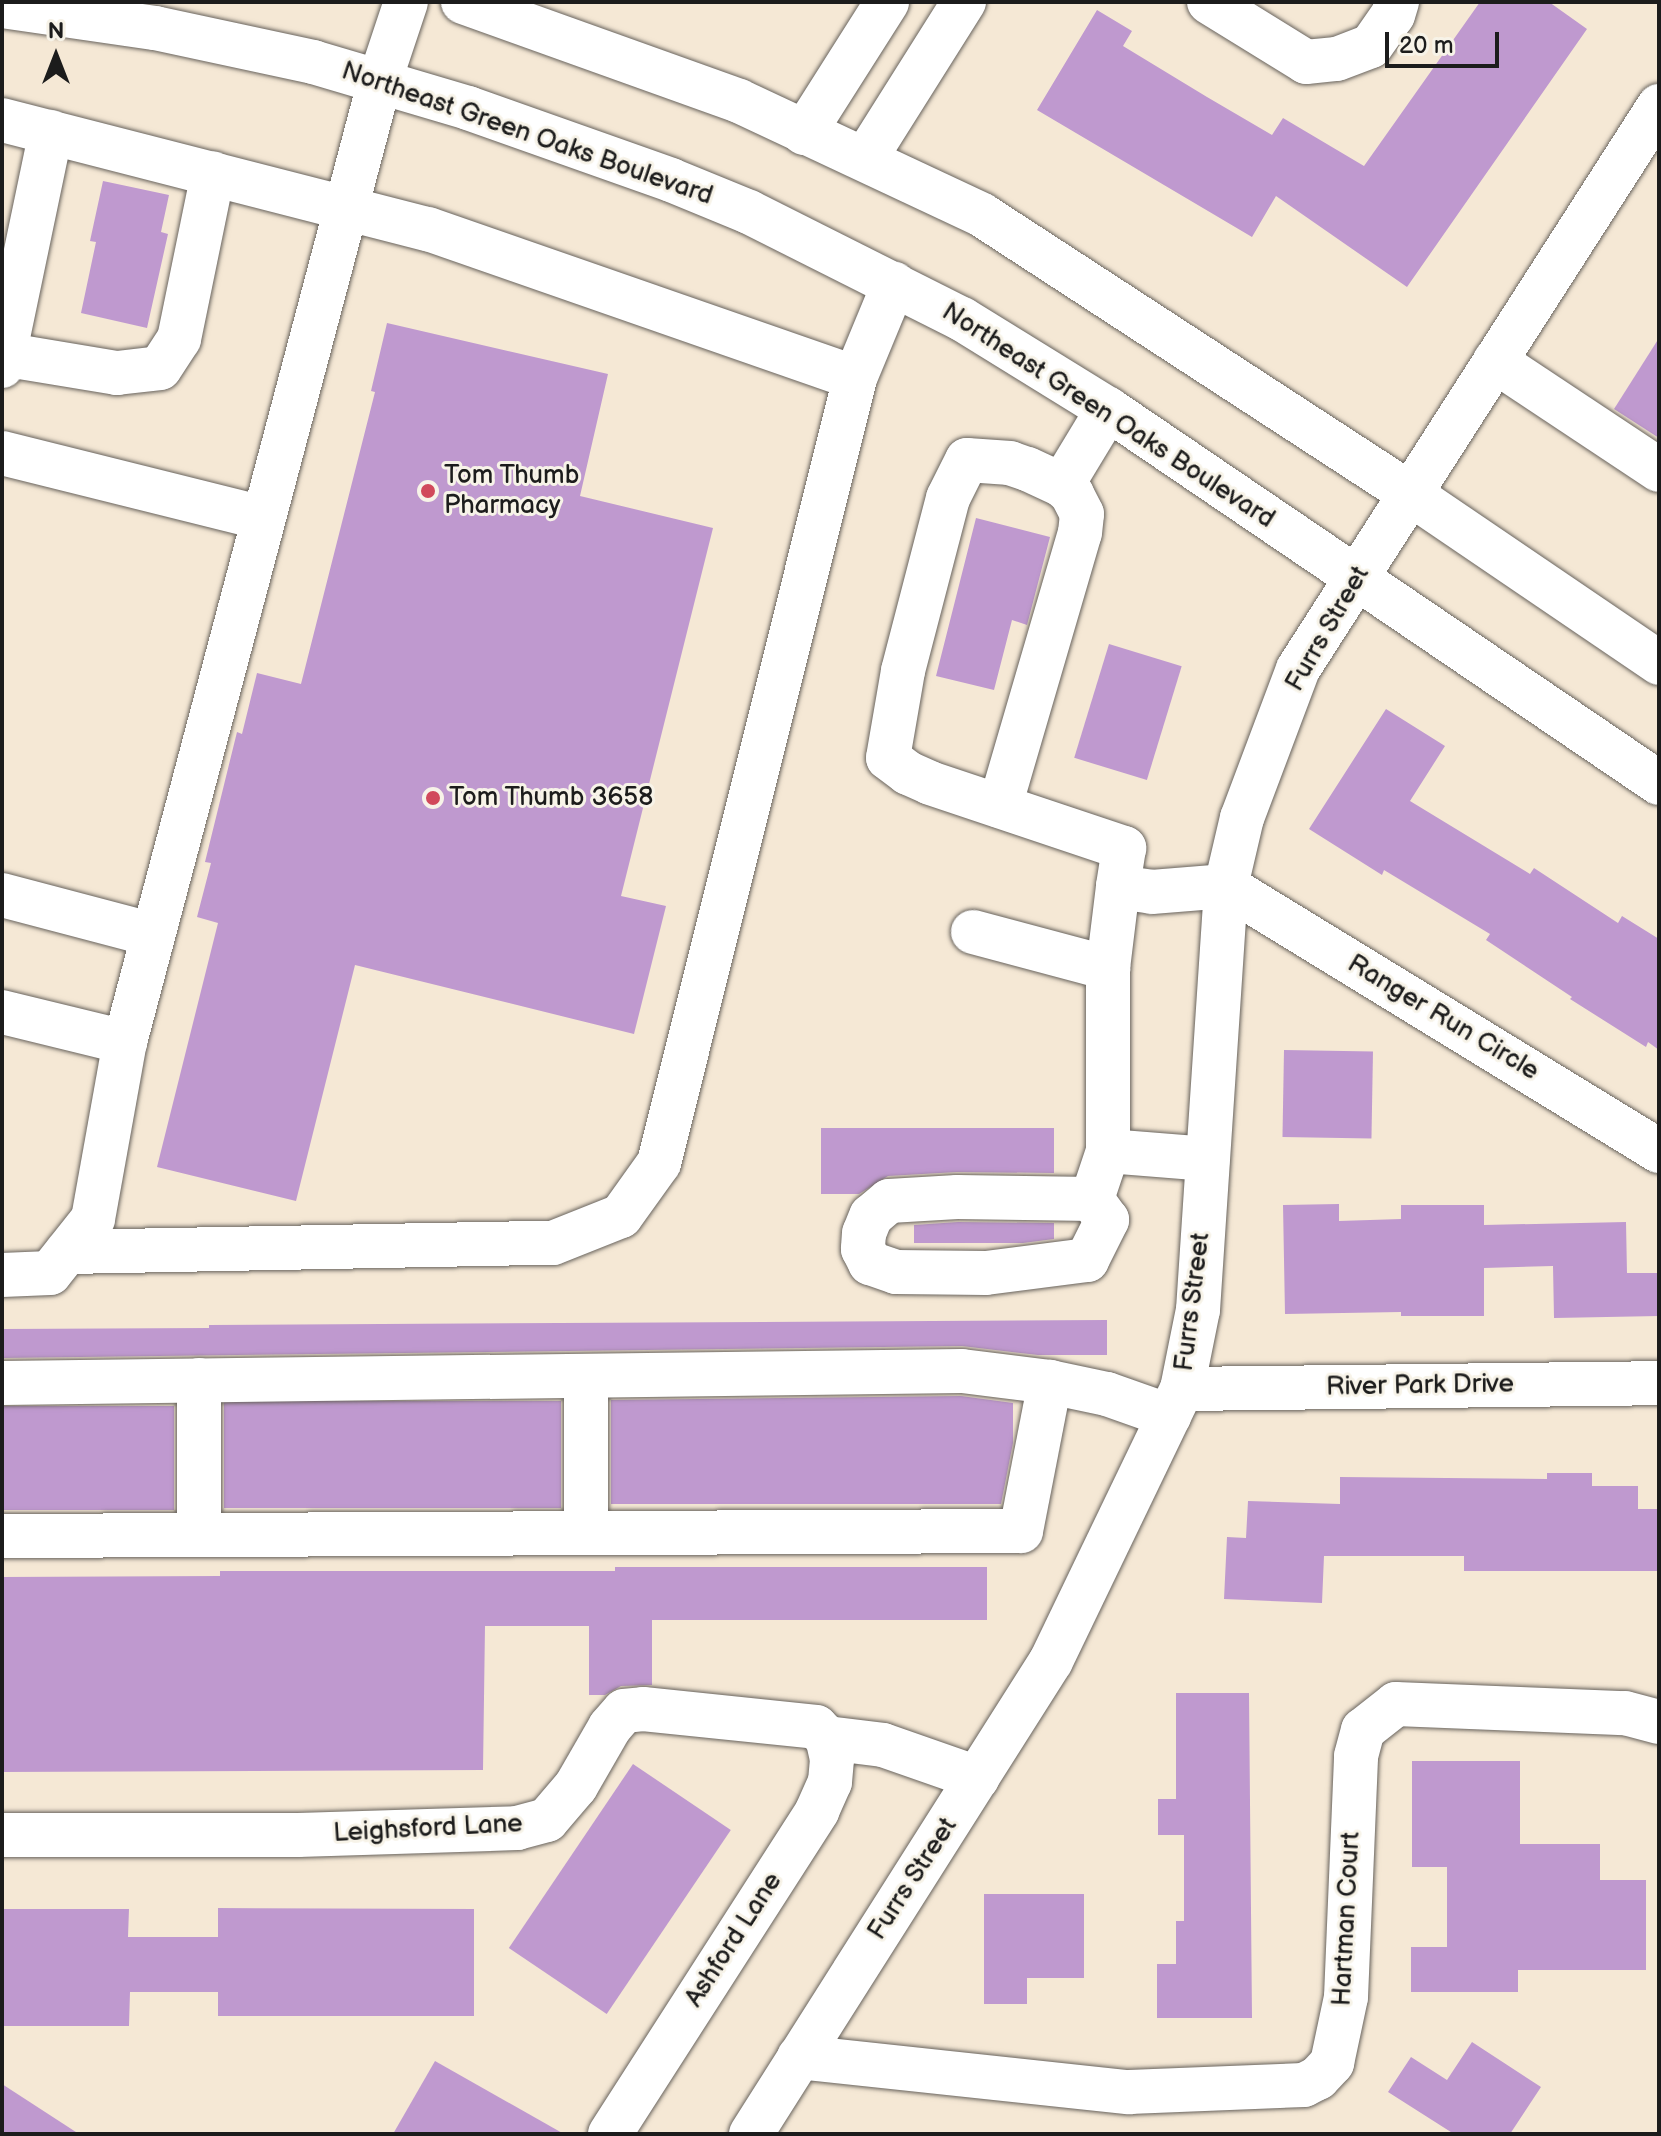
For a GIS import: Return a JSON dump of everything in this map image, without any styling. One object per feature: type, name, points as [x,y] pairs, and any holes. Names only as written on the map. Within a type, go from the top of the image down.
[{"type":"street","points":[[2,1275],[50,1273],[93,1219],[125,1042],[345,207],[380,80],[406,2]]},
{"type":"street","points":[[463,2],[675,76],[865,159],[1012,232],[1412,495],[1659,663]]},
{"type":"street","points":[[804,133],[887,2]]},
{"type":"street","points":[[865,159],[964,2]]},
{"type":"street","points":[[1222,6],[1306,62],[1337,59],[1371,46],[1393,15],[1397,2]]},
{"type":"street","name":"Northeast Green Oaks Boulevard","points":[[2,6],[155,28],[313,62],[380,80],[671,180],[749,212],[962,319],[1108,409],[1659,783]]},
{"type":"street","name":"Furrs Street","points":[[751,2134],[1051,1661],[1175,1402],[1198,1310],[1226,886],[1242,818],[1298,669],[1659,106]]},
{"type":"street","points":[[2,120],[345,207],[472,244],[855,378]]},
{"type":"street","points":[[51,132],[3,358],[117,373],[160,368],[179,339],[213,173]]},
{"type":"street","points":[[67,1252],[553,1243],[621,1216],[659,1163],[855,378],[894,284]]},
{"type":"street","points":[[1495,361],[1659,470]]},
{"type":"street","points":[[1062,485],[1108,409]]},
{"type":"street","points":[[2,453],[263,518]]},
{"type":"street","points":[[1000,806],[1080,533],[1082,514],[1072,494],[1062,485],[1010,463],[967,460],[948,498],[903,671],[888,758],[919,778],[1000,806],[1124,848],[1108,968],[1108,1151],[1092,1199]]},
{"type":"street","points":[[1118,887],[1152,892],[1226,886]]},
{"type":"street","name":"Ranger Run Circle","points":[[1226,886],[1659,1151]]},
{"type":"street","points":[[2,895],[153,935]]},
{"type":"street","points":[[973,932],[1108,968]]},
{"type":"street","points":[[2,1012],[125,1042]]},
{"type":"street","points":[[1108,1151],[1208,1159]]},
{"type":"street","points":[[957,1197],[1092,1199],[1107,1220],[1087,1260],[986,1273],[896,1272],[870,1263],[863,1249],[864,1233],[871,1216],[889,1201],[957,1197]]},
{"type":"street","points":[[2,1383],[962,1371],[1175,1402]]},
{"type":"street","points":[[586,1376],[586,1533]]},
{"type":"street","points":[[199,1380],[199,1535]]},
{"type":"street","points":[[2,1536],[1021,1531],[1050,1382]]},
{"type":"street","name":"River Park Drive","points":[[1175,1402],[1659,1383]]},
{"type":"street","name":"Hartman Court","points":[[799,2057],[1129,2092],[1304,2085],[1318,2078],[1332,2063],[1346,1997],[1356,1756],[1363,1730],[1396,1704],[1625,1713],[1659,1722]]},
{"type":"street","name":"Leighsford Lane","points":[[2,1835],[298,1835],[517,1828],[547,1820],[576,1786],[610,1727],[624,1711],[643,1709],[816,1727],[827,1738],[883,1745],[977,1778]]},
{"type":"street","name":"Ashford Lane","points":[[610,2134],[817,1811],[830,1782],[832,1759],[827,1738]]},
{"type":"building","points":[[1480,2],[1549,2],[1587,29],[1407,287],[1276,196],[1252,237],[1037,110],[1097,10],[1132,31],[1123,46],[1272,135],[1283,118],[1364,166]]},
{"type":"building","points":[[103,181],[169,195],[161,232],[168,234],[147,328],[81,313],[96,242],[90,241]]},
{"type":"building","name":"Tom Thumb 3658","points":[[387,323],[608,374],[580,496],[713,528],[621,896],[666,906],[634,1034],[355,965],[296,1201],[157,1167],[218,923],[197,917],[211,863],[205,862],[237,732],[242,734],[257,673],[301,684],[375,392],[371,391]]},
{"type":"building","points":[[1659,338],[1659,438],[1614,409]]},
{"type":"building","points":[[976,518],[1050,537],[1027,625],[1012,620],[994,690],[936,676]]},
{"type":"building","points":[[1109,644],[1182,666],[1147,780],[1074,758]]},
{"type":"building","points":[[1386,709],[1445,746],[1410,801],[1530,874],[1534,868],[1618,923],[1622,916],[1659,939],[1659,1050],[1648,1042],[1646,1047],[1570,999],[1572,997],[1486,940],[1490,934],[1384,870],[1382,875],[1309,829]]},
{"type":"building","points":[[1284,1050],[1373,1052],[1371,1139],[1282,1137]]},
{"type":"building","points":[[821,1128],[1054,1128],[1054,1173],[957,1172],[888,1176],[859,1194],[821,1194]]},
{"type":"building","points":[[1339,1204],[1339,1221],[1401,1219],[1401,1205],[1484,1205],[1484,1225],[1626,1222],[1627,1273],[1659,1273],[1659,1316],[1554,1318],[1553,1266],[1484,1268],[1484,1316],[1401,1316],[1401,1312],[1285,1314],[1283,1205]]},
{"type":"building","points":[[1054,1223],[1054,1239],[1023,1243],[914,1243],[914,1225]]},
{"type":"building","points":[[1107,1320],[1107,1355],[1038,1355],[962,1346],[2,1358],[2,1329]]},
{"type":"building","points":[[961,1396],[1013,1403],[1013,1443],[1001,1504],[611,1504],[611,1400]]},
{"type":"building","points":[[224,1401],[561,1401],[561,1508],[224,1508]]},
{"type":"building","points":[[2,1406],[174,1406],[174,1510],[2,1510]]},
{"type":"building","points":[[1547,1473],[1592,1473],[1592,1486],[1638,1486],[1638,1509],[1659,1509],[1659,1571],[1464,1571],[1464,1556],[1324,1556],[1322,1603],[1224,1599],[1227,1537],[1246,1538],[1248,1501],[1340,1504],[1340,1477],[1547,1479]]},
{"type":"building","points":[[615,1567],[987,1567],[987,1620],[652,1620],[652,1685],[621,1686],[605,1695],[589,1695],[589,1626],[485,1626],[483,1770],[2,1772],[2,1577],[220,1576],[220,1571],[615,1571]]},
{"type":"building","points":[[1176,1693],[1249,1693],[1252,2018],[1157,2018],[1157,1964],[1176,1964],[1176,1921],[1184,1921],[1184,1835],[1158,1835],[1158,1799],[1176,1799]]},
{"type":"building","points":[[1412,1761],[1520,1761],[1520,1844],[1600,1844],[1600,1880],[1646,1880],[1646,1970],[1518,1970],[1518,1992],[1411,1992],[1411,1947],[1447,1947],[1447,1867],[1412,1867]]},
{"type":"building","points":[[633,1764],[731,1830],[607,2014],[509,1948]]},
{"type":"building","points":[[984,1894],[1084,1894],[1084,1978],[1027,1978],[1027,2004],[984,2004]]},
{"type":"building","points":[[218,1908],[474,1909],[474,2016],[218,2016],[218,1992],[130,1992],[129,2026],[2,2026],[2,1909],[129,1909],[128,1937],[218,1937]]},
{"type":"building","points":[[1472,2042],[1541,2087],[1510,2134],[1454,2134],[1388,2092],[1411,2057],[1447,2080]]},
{"type":"building","points":[[435,2061],[564,2134],[393,2134]]},
{"type":"building","points":[[2,2084],[79,2134],[2,2134]]},
{"type":"place","name":"Tom Thumb Pharmacy","points":[[428,491]]},
{"type":"place","name":"Tom Thumb 3658","points":[[433,798]]}]
